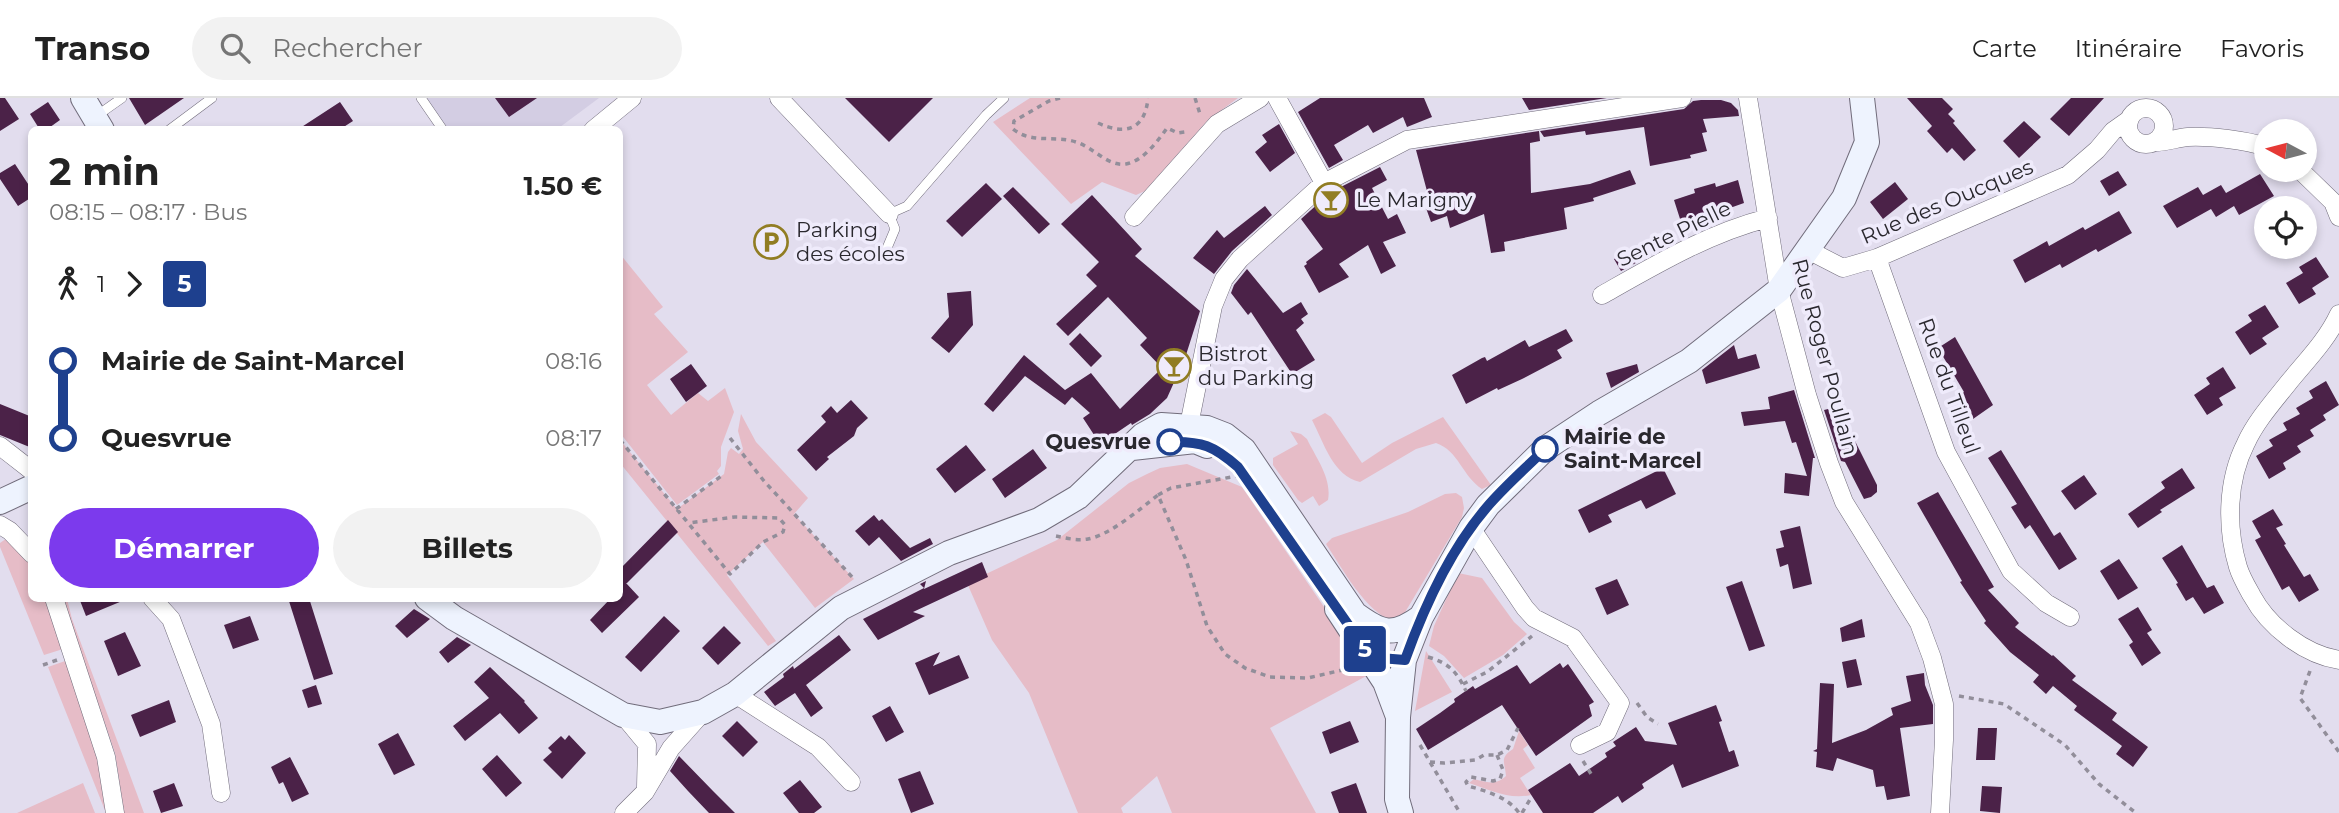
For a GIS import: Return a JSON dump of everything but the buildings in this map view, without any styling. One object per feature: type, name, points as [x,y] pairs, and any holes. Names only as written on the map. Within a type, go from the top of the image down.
[{"type":"street","points":[[598,126],[632,98]]},
{"type":"street","points":[[779,98],[889,214]]},
{"type":"street","points":[[1134,217],[1217,124],[1260,98]]},
{"type":"street","points":[[1277,98],[1324,183]]},
{"type":"street","points":[[1187,434],[1213,306],[1224,279],[1240,259],[1324,183],[1407,140],[1682,98]]},
{"type":"street","name":"Rue Roger Poullain","points":[[1748,98],[1779,290],[1807,395],[1829,463],[1844,502],[1919,623],[1932,658],[1944,704],[1940,813]]},
{"type":"street","points":[[2164,123],[2163,134],[2147,142],[2129,131],[2130,119],[2149,102],[2160,113],[2164,123],[2186,137],[2254,143]]},
{"type":"street","points":[[1401,813],[1397,799],[1398,717],[1406,656],[1421,617],[1471,528],[1488,505],[1546,449],[1599,413],[1689,361],[1779,290],[1844,198],[1867,142],[1860,112]]},
{"type":"street","name":"Rue des Oucques","points":[[1808,250],[1843,268],[1877,258],[2068,175],[2097,150],[2113,131],[2130,119]]},
{"type":"street","name":"Rue des Oucques","points":[[2097,150],[2147,142],[2175,141],[2186,137]]},
{"type":"street","points":[[2312,182],[2333,202],[2339,217]]},
{"type":"street","name":"Sente Pielle","points":[[1602,295],[1677,253],[1748,223],[1768,218]]},
{"type":"street","name":"Rue du Tilleul","points":[[1877,258],[1946,452],[2011,571],[2046,603],[2070,617]]},
{"type":"street","points":[[2339,314],[2332,330],[2274,402],[2246,442],[2232,481],[2230,527],[2238,569],[2261,612],[2287,636],[2328,658],[2339,660]]},
{"type":"street","points":[[433,602],[454,618],[624,715],[660,722],[703,712],[735,694],[841,607],[949,553],[1039,520],[1078,497],[1132,448],[1207,428],[1225,435],[1244,450],[1355,614],[1371,626],[1391,632],[1407,627],[1421,617]]},
{"type":"street","points":[[1187,434],[1195,441],[1218,450],[1244,475],[1369,656],[1385,682],[1398,717]]},
{"type":"street","points":[[0,446],[28,468]]},
{"type":"street","points":[[0,502],[28,489]]},
{"type":"street","points":[[0,525],[10,531],[28,550]]},
{"type":"street","points":[[1471,528],[1525,608],[1534,618],[1573,638],[1620,703],[1607,732],[1580,745]]},
{"type":"street","points":[[55,602],[106,757],[116,813]]},
{"type":"street","points":[[156,602],[171,618],[211,723],[221,793]]},
{"type":"street","points":[[1369,656],[1406,656]]},
{"type":"street","points":[[735,694],[818,747],[851,782]]},
{"type":"street","points":[[624,813],[645,792],[671,748],[703,712]]},
{"type":"street","points":[[624,715],[647,744],[648,777],[645,792]]},
{"type":"lane","points":[[93,115],[122,98]]},
{"type":"lane","points":[[174,126],[212,98]]},
{"type":"lane","points":[[421,98],[440,126]]},
{"type":"lane","points":[[887,248],[895,229],[889,214],[907,206],[1004,98]]},
{"type":"path","points":[[1060,98],[1049,101],[1014,121],[1013,129],[1021,135],[1034,138],[1068,139],[1088,146],[1115,164],[1127,164],[1140,157],[1167,128],[1181,133],[1191,129]]},
{"type":"path","points":[[1098,123],[1121,131],[1132,128],[1146,112],[1148,98]]},
{"type":"path","points":[[1195,98],[1200,111],[1199,120]]},
{"type":"path","points":[[730,438],[764,481],[868,594]]},
{"type":"path","points":[[623,444],[676,509],[730,574],[763,542],[783,532],[785,526],[779,518],[735,517],[688,523]]},
{"type":"path","points":[[676,509],[724,474]]},
{"type":"path","points":[[1023,526],[1072,540],[1089,539],[1107,532],[1171,488],[1244,475]]},
{"type":"path","points":[[1158,495],[1186,560],[1207,626],[1225,654],[1245,668],[1270,677],[1308,678],[1369,656]]},
{"type":"path","points":[[1463,684],[1487,672],[1534,635]]},
{"type":"path","points":[[2316,652],[2300,698],[2339,752]]},
{"type":"path","points":[[1406,656],[1441,661],[1457,671],[1466,691]]},
{"type":"path","points":[[1941,693],[2004,704],[2065,744],[2099,784],[2136,813]]},
{"type":"path","points":[[1633,697],[1647,717],[1658,724]]},
{"type":"path","points":[[1430,762],[1475,760],[1484,755],[1497,755],[1507,750],[1518,728]]},
{"type":"path","points":[[1419,744],[1460,813]]},
{"type":"path","points":[[1497,755],[1503,771],[1500,779],[1493,781],[1471,777],[1466,782],[1468,786],[1497,796],[1513,805],[1520,813],[1532,796]]},
{"type":"shaded area","points":[[426,98],[599,98],[561,126],[446,126]]},
{"type":"shaded area","points":[[1030,98],[1238,98],[1208,120],[1145,191],[1136,195],[1102,182],[1071,204],[993,122]]},
{"type":"shaded area","points":[[623,258],[663,307],[654,314],[688,352],[647,385],[671,415],[698,393],[708,401],[725,388],[734,412],[721,447],[721,466],[717,471],[719,474],[677,505],[623,437]]},
{"type":"shaded area","points":[[1325,413],[1331,417],[1362,463],[1392,443],[1443,417],[1491,485],[1482,489],[1475,484],[1450,452],[1436,443],[1416,449],[1360,482],[1351,479],[1330,457],[1312,420]]},
{"type":"shaded area","points":[[741,414],[756,442],[808,498],[794,514],[854,579],[815,608],[763,542],[727,575],[776,641],[768,646],[623,467],[623,444],[677,509],[724,474],[731,448],[739,454],[743,449],[738,431]]},
{"type":"shaded area","points":[[1290,431],[1307,439],[1325,476],[1328,500],[1319,506],[1313,496],[1302,503],[1298,500],[1273,465],[1273,458],[1298,444]]},
{"type":"shaded area","points":[[1187,464],[1242,487],[1370,674],[1270,728],[1316,813],[1172,813],[1157,776],[1121,808],[1123,813],[1078,813],[1029,693],[992,640],[967,583],[1057,540],[1129,483],[1160,468]]},
{"type":"shaded area","points":[[1456,493],[1462,497],[1462,517],[1404,614],[1393,620],[1383,616],[1364,600],[1326,544],[1332,538],[1408,512],[1445,494]]},
{"type":"shaded area","points":[[10,536],[28,558],[28,602],[47,602],[63,649],[44,655],[0,543]]},
{"type":"shaded area","points":[[1458,573],[1482,578],[1514,622],[1527,634],[1503,655],[1464,678],[1444,656],[1429,646],[1434,626]]},
{"type":"shaded area","points":[[63,602],[68,602],[144,813],[124,813],[115,753]]},
{"type":"shaded area","points":[[1426,651],[1452,692],[1415,711]]},
{"type":"shaded area","points":[[68,660],[100,757],[106,813],[48,667]]},
{"type":"shaded area","points":[[1519,731],[1528,745],[1523,749],[1535,768],[1520,778],[1531,795],[1507,795],[1469,783],[1474,779],[1494,782],[1506,776],[1504,758],[1513,749]]},
{"type":"shaded area","points":[[83,783],[95,813],[17,813]]},
{"type":"bus line","name":"5","points":[[1170,442],[1195,441],[1218,450],[1238,467],[1366,650],[1380,658],[1405,660],[1421,617],[1471,528],[1488,505],[1545,449]]},
{"type":"place","name":"Le Marigny","points":[[1331,200]]},
{"type":"place","name":"Parking des écoles","points":[[771,242]]},
{"type":"place","name":"Bistrot du Parking","points":[[1174,366]]},
{"type":"place","name":"Quesvrue","points":[[1170,442]]},
{"type":"place","name":"Mairie de Saint-Marcel","points":[[1545,449]]}]
